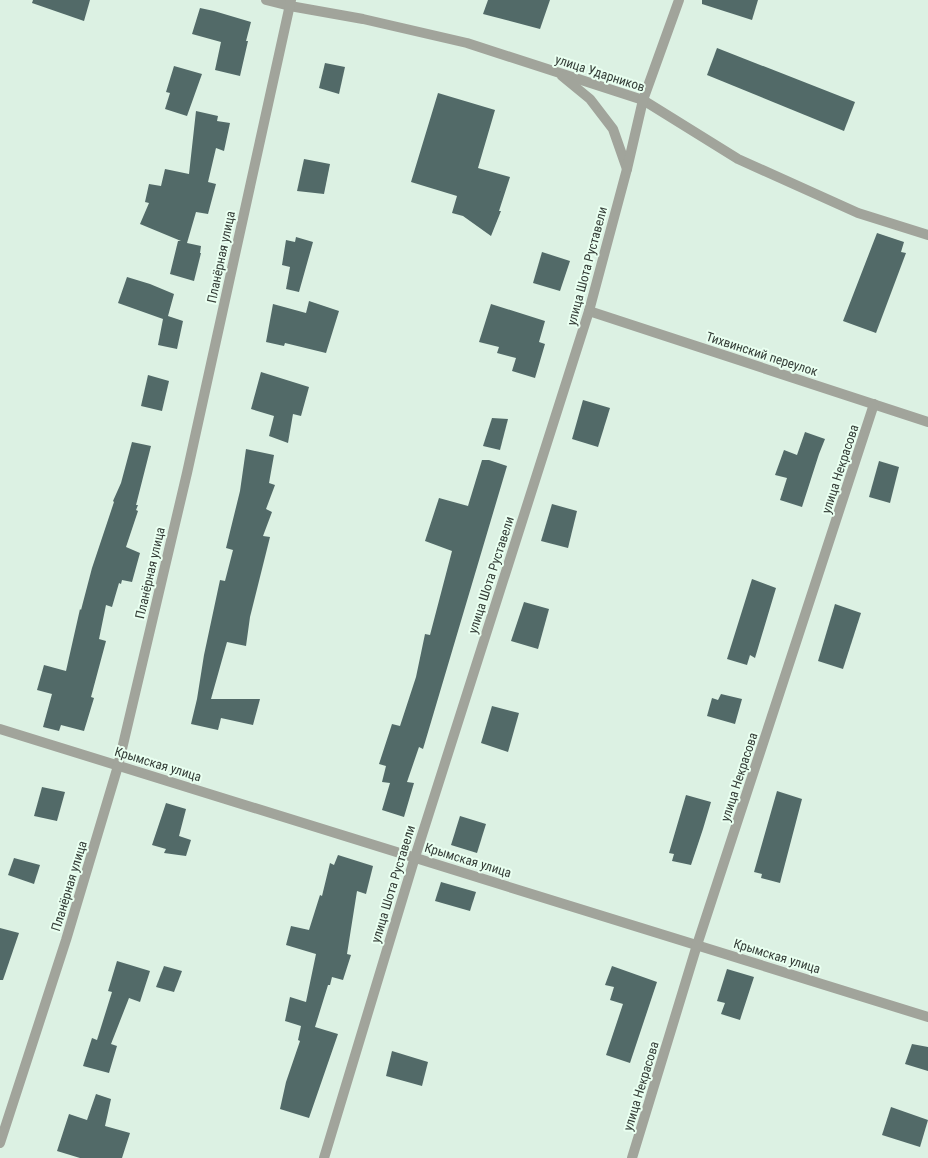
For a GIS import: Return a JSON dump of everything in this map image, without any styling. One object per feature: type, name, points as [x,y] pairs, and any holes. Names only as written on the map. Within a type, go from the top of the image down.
[{"type":"street","name":"улица Ударников","points":[[266,0],[290,3],[467,43],[643,100],[738,159],[858,213],[928,235]]},
{"type":"street","name":"улица Шота Руставели","points":[[324,1158],[415,857],[589,311],[627,169],[643,100],[679,0]]},
{"type":"street","name":"Планёрная улица","points":[[0,1143],[66,940],[118,766],[187,473],[290,3]]},
{"type":"street","points":[[558,72],[590,99],[613,129],[627,169]]},
{"type":"street","name":"Тихвинский переулок","points":[[589,311],[928,422]]},
{"type":"street","name":"улица Некрасова","points":[[632,1158],[697,945],[874,404]]},
{"type":"street","name":"Крымская улица","points":[[0,729],[928,1017]]},
{"type":"building","points":[[33,0],[90,0],[84,21],[32,3]]},
{"type":"building","points":[[488,0],[550,0],[540,29],[483,14]]},
{"type":"building","points":[[702,0],[758,0],[752,20],[702,4]]},
{"type":"building","points":[[200,8],[251,22],[240,76],[215,70],[221,42],[192,34]]},
{"type":"building","points":[[717,48],[855,102],[844,131],[707,75]]},
{"type":"building","points":[[325,63],[345,67],[339,94],[319,88]]},
{"type":"building","points":[[174,66],[202,74],[187,116],[165,109],[170,93],[166,92]]},
{"type":"building","points":[[438,93],[495,110],[478,168],[510,177],[499,211],[501,211],[491,236],[463,216],[452,213],[457,196],[411,182]]},
{"type":"building","points":[[196,111],[218,116],[217,121],[230,123],[224,151],[216,148],[208,182],[216,184],[208,214],[196,212],[187,243],[201,246],[201,253],[194,281],[170,274],[178,241],[181,241],[140,224],[149,203],[145,202],[149,184],[161,186],[165,169],[189,174]]},
{"type":"building","points":[[304,159],[330,164],[324,194],[297,191]]},
{"type":"building","points":[[877,233],[904,242],[901,252],[906,253],[876,333],[843,321]]},
{"type":"building","points":[[296,237],[313,242],[299,292],[286,289],[290,267],[282,265],[286,240],[295,242]]},
{"type":"building","points":[[542,252],[570,261],[560,291],[533,283]]},
{"type":"building","points":[[127,277],[150,284],[174,294],[168,316],[183,321],[177,349],[158,345],[163,319],[118,303]]},
{"type":"building","points":[[309,301],[339,311],[326,353],[285,343],[284,346],[266,342],[273,304],[306,313]]},
{"type":"building","points":[[491,304],[545,321],[539,342],[545,344],[535,378],[512,371],[516,358],[497,353],[499,347],[479,342]]},
{"type":"building","points":[[261,372],[309,387],[301,416],[293,414],[288,443],[269,436],[274,416],[251,409]]},
{"type":"building","points":[[148,375],[169,381],[162,411],[141,406]]},
{"type":"building","points":[[583,400],[610,408],[598,447],[572,439]]},
{"type":"building","points":[[492,418],[508,419],[500,450],[483,446]]},
{"type":"building","points":[[805,432],[825,439],[802,507],[780,500],[787,478],[775,475],[784,450],[797,455]]},
{"type":"building","points":[[132,442],[151,446],[136,505],[138,505],[136,510],[138,511],[126,547],[140,553],[132,582],[122,580],[121,584],[119,583],[112,607],[106,605],[99,639],[106,641],[91,697],[94,698],[84,731],[61,725],[59,731],[43,727],[52,694],[37,690],[44,665],[66,671],[80,609],[81,610],[92,568],[114,502],[113,501],[121,483]]},
{"type":"building","points":[[246,449],[274,455],[269,483],[275,485],[266,509],[272,512],[263,536],[270,537],[250,617],[246,646],[227,642],[211,699],[260,699],[253,725],[221,718],[218,730],[191,724],[220,580],[225,581],[233,550],[226,548],[240,491]]},
{"type":"building","points":[[482,460],[489,460],[507,466],[423,749],[419,747],[407,782],[414,783],[404,817],[382,810],[390,783],[382,782],[386,766],[379,764],[392,724],[400,726],[416,677],[425,634],[430,635],[452,551],[425,541],[439,498],[468,506]]},
{"type":"building","points":[[879,461],[899,467],[890,503],[869,497]]},
{"type":"building","points":[[552,504],[577,511],[568,548],[541,541]]},
{"type":"building","points":[[752,579],[776,588],[755,658],[750,655],[747,665],[727,659]]},
{"type":"building","points":[[524,602],[549,609],[538,649],[511,641]]},
{"type":"building","points":[[835,604],[861,613],[843,669],[818,661]]},
{"type":"building","points":[[721,694],[742,699],[735,724],[707,716],[712,698],[718,700]]},
{"type":"building","points":[[492,706],[519,713],[508,752],[481,743]]},
{"type":"building","points":[[42,787],[65,792],[57,821],[34,816]]},
{"type":"building","points":[[777,791],[802,799],[780,883],[761,878],[762,874],[754,872]]},
{"type":"building","points":[[686,795],[711,802],[691,865],[672,861],[674,854],[669,853]]},
{"type":"building","points":[[166,803],[186,809],[179,836],[191,840],[186,856],[164,853],[166,849],[152,845]]},
{"type":"building","points":[[460,816],[486,824],[477,853],[451,845]]},
{"type":"building","points":[[338,855],[373,866],[366,894],[357,891],[347,954],[351,955],[343,980],[332,977],[330,985],[328,985],[315,1027],[338,1034],[309,1118],[280,1109],[286,1082],[300,1041],[298,1040],[301,1026],[285,1021],[290,997],[306,1002],[316,954],[286,945],[291,926],[309,930],[320,895],[322,896],[330,863],[334,865]]},
{"type":"building","points":[[14,858],[40,865],[34,884],[8,875]]},
{"type":"building","points":[[441,882],[476,892],[470,911],[435,901]]},
{"type":"building","points":[[0,928],[19,933],[3,980],[0,980]]},
{"type":"building","points":[[117,961],[150,971],[140,1002],[129,998],[111,1044],[117,1046],[109,1073],[83,1066],[92,1038],[97,1040],[112,992],[108,991]]},
{"type":"building","points":[[164,966],[182,971],[174,992],[156,987]]},
{"type":"building","points":[[612,966],[657,982],[630,1063],[606,1055],[623,1004],[610,1000],[614,987],[605,985]]},
{"type":"building","points":[[727,969],[754,977],[740,1020],[721,1014],[725,1003],[717,1001]]},
{"type":"building","points":[[912,1044],[928,1047],[928,1071],[905,1064]]},
{"type":"building","points":[[392,1051],[428,1062],[422,1086],[386,1076]]},
{"type":"building","points":[[96,1094],[111,1099],[105,1126],[130,1133],[122,1158],[80,1158],[57,1151],[69,1114],[87,1120]]},
{"type":"building","points":[[891,1107],[928,1120],[920,1147],[882,1135]]}]
